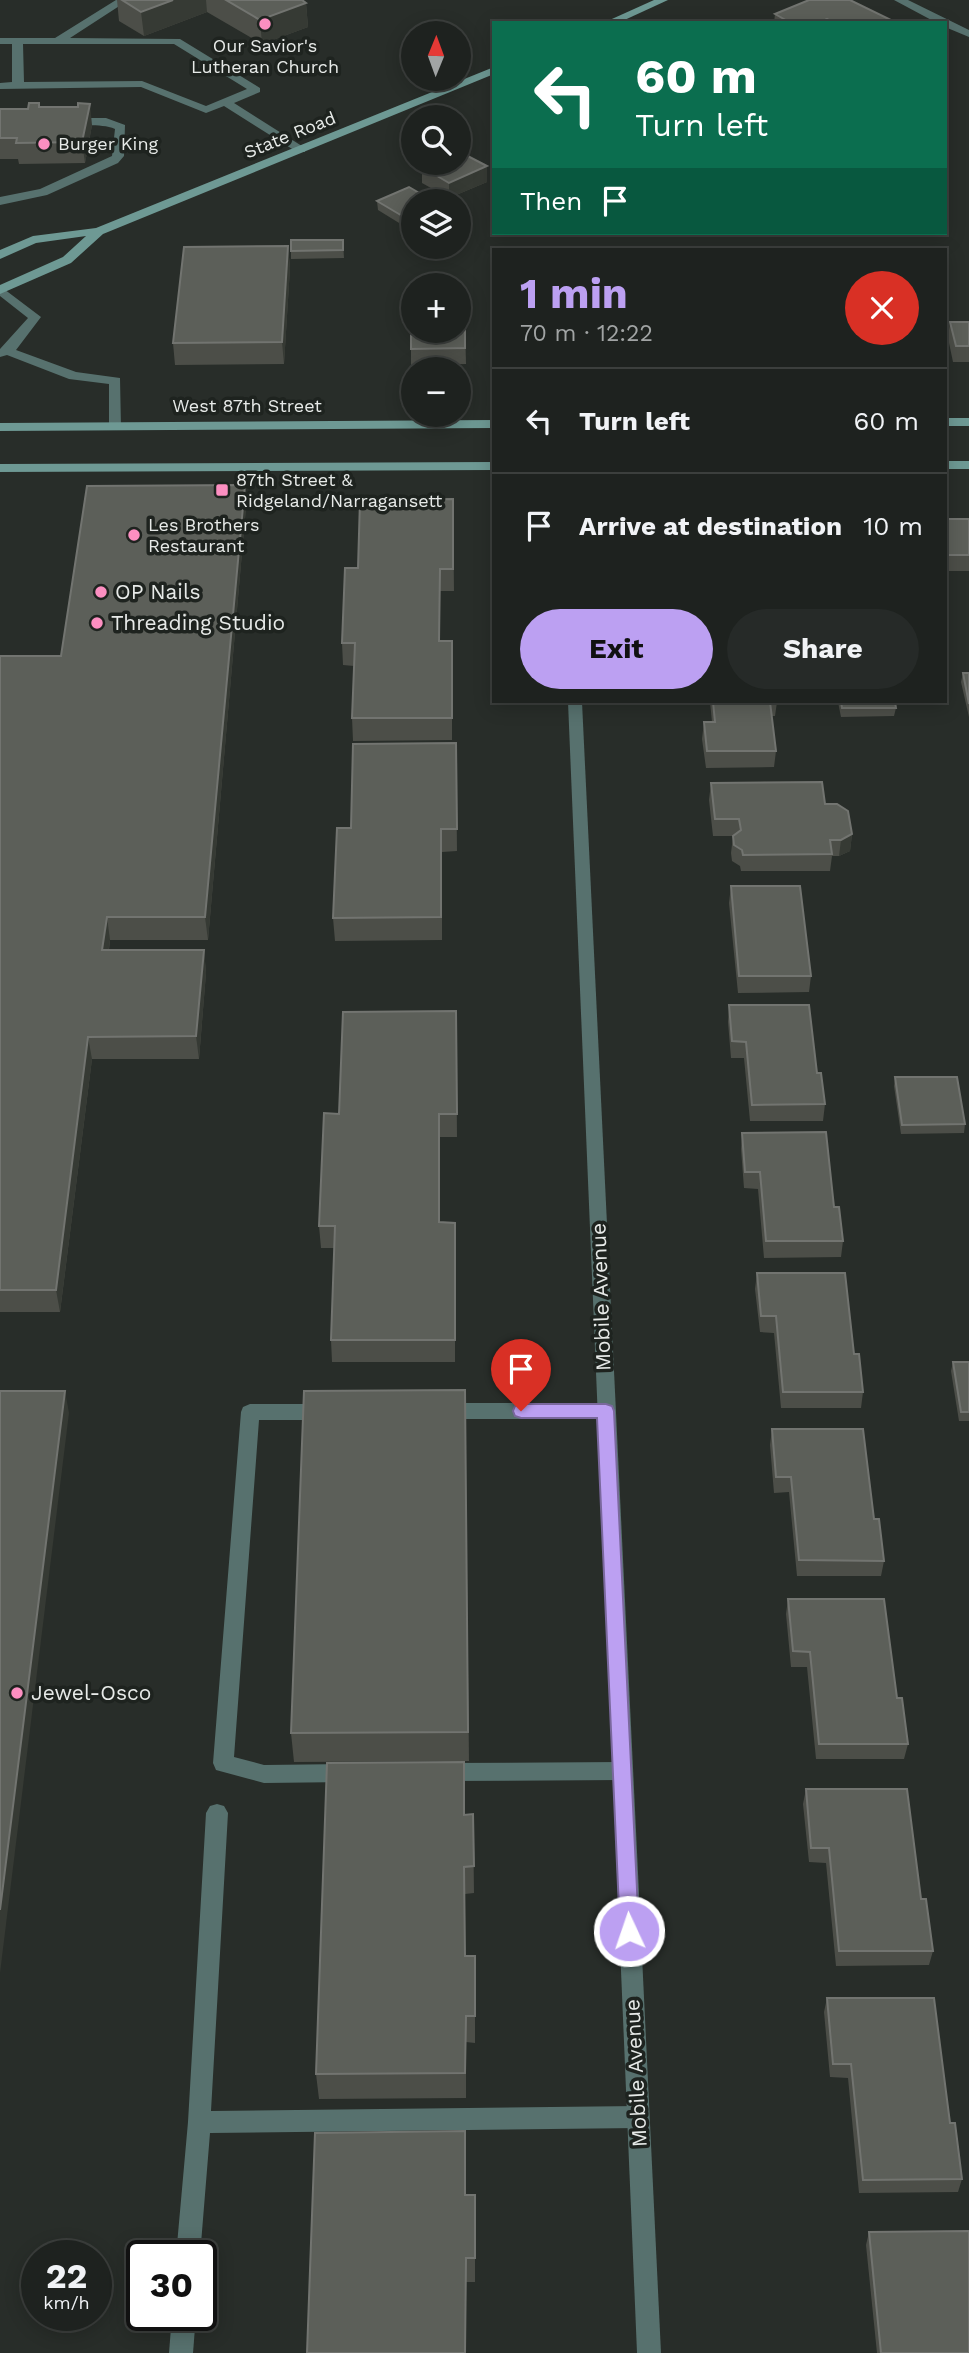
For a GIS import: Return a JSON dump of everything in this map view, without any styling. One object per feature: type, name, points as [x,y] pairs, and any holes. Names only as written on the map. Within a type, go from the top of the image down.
[{"type":"main road","points":[[613,21],[663,0]]},
{"type":"main road","name":"State Road","points":[[0,254],[33,240],[99,231],[492,71]]},
{"type":"main road","name":"State Road","points":[[0,290],[67,260],[99,231]]},
{"type":"main road","points":[[947,422],[969,422]]},
{"type":"main road","name":"West 87th Street","points":[[0,427],[492,424]]},
{"type":"main road","points":[[947,465],[969,465]]},
{"type":"main road","points":[[0,468],[492,466]]},
{"type":"street","points":[[899,0],[942,21]]},
{"type":"street","points":[[57,41],[122,1]]},
{"type":"street","points":[[947,23],[969,34]]},
{"type":"street","points":[[0,41],[176,41],[256,90],[206,110],[142,84],[0,86]]},
{"type":"street","points":[[17,41],[18,86]]},
{"type":"street","points":[[225,102],[301,150]]},
{"type":"street","points":[[0,201],[43,192],[107,166],[118,156],[122,132],[115,123],[54,120]]},
{"type":"street","points":[[0,290],[35,317],[4,352],[74,376],[115,381],[116,426]]},
{"type":"street","name":"Mobile Avenue","points":[[575,703],[649,2353]]},
{"type":"street","points":[[426,1411],[606,1411]]},
{"type":"street","points":[[345,1412],[250,1412],[223,1763],[264,1774],[362,1773]]},
{"type":"street","points":[[418,1772],[622,1771]]},
{"type":"street","points":[[189,2240],[217,1812]]},
{"type":"street","points":[[199,2122],[638,2117]]},
{"type":"street","points":[[181,2353],[183,2331]]},
{"type":"building","points":[[122,0],[173,0],[141,12]]},
{"type":"building","points":[[226,0],[302,0],[306,3],[260,20]]},
{"type":"building","points":[[809,0],[850,0],[891,20],[787,21],[775,14]]},
{"type":"building","points":[[29,103],[39,103],[39,107],[78,107],[78,103],[90,104],[82,142],[16,143],[17,138],[0,138],[0,109],[28,109]]},
{"type":"building","points":[[471,158],[487,166],[471,173]]},
{"type":"building","points":[[436,175],[467,175],[449,183]]},
{"type":"building","points":[[401,190],[401,215],[377,201]]},
{"type":"building","points":[[291,240],[343,240],[343,250],[291,251]]},
{"type":"building","points":[[288,246],[282,342],[173,343],[184,247]]},
{"type":"building","points":[[950,322],[969,322],[969,346],[956,346]]},
{"type":"building","points":[[411,343],[465,343],[465,348],[411,349]]},
{"type":"building","points":[[245,485],[205,917],[107,917],[102,950],[204,950],[196,1036],[88,1037],[56,1290],[0,1290],[0,656],[61,656],[87,486]]},
{"type":"building","points":[[453,499],[453,569],[440,569],[439,641],[452,641],[452,718],[352,718],[355,643],[342,643],[345,568],[358,568],[360,500]]},
{"type":"building","points":[[947,519],[969,519],[969,555],[947,555]]},
{"type":"building","points":[[963,673],[969,673],[969,704]]},
{"type":"building","points":[[713,703],[770,703],[776,751],[707,751],[704,722],[715,722]]},
{"type":"building","points":[[841,703],[895,703],[896,708],[842,708]]},
{"type":"building","points":[[456,743],[457,829],[441,829],[441,917],[333,918],[337,828],[351,828],[353,744]]},
{"type":"building","points":[[822,782],[825,804],[837,804],[848,811],[852,834],[841,840],[830,840],[832,854],[743,855],[742,850],[734,845],[733,836],[741,830],[739,819],[715,819],[711,783]]},
{"type":"building","points":[[731,886],[800,886],[811,976],[739,976]]},
{"type":"building","points":[[729,1005],[809,1005],[817,1073],[821,1073],[825,1104],[752,1105],[746,1042],[732,1041]]},
{"type":"building","points":[[456,1011],[457,1114],[439,1114],[439,1222],[455,1223],[455,1340],[331,1340],[335,1226],[319,1226],[324,1113],[339,1114],[343,1012]]},
{"type":"building","points":[[895,1077],[957,1077],[965,1124],[902,1125]]},
{"type":"building","points":[[826,1132],[834,1207],[839,1207],[843,1241],[766,1241],[760,1172],[745,1172],[742,1133]]},
{"type":"building","points":[[757,1273],[845,1273],[854,1354],[859,1354],[863,1392],[783,1392],[776,1316],[761,1316]]},
{"type":"building","points":[[953,1362],[969,1362],[969,1412],[961,1412]]},
{"type":"building","points":[[465,1390],[468,1732],[291,1733],[304,1391]]},
{"type":"building","name":"Jewel-Osco","points":[[0,1391],[65,1391],[0,1910]]},
{"type":"building","points":[[772,1429],[863,1429],[874,1519],[879,1519],[884,1561],[799,1560],[791,1477],[776,1477]]},
{"type":"building","points":[[788,1599],[884,1599],[897,1698],[902,1698],[908,1744],[819,1744],[810,1652],[793,1651]]},
{"type":"building","points":[[464,1762],[464,1815],[473,1814],[474,1866],[464,1867],[465,1956],[475,1956],[475,2016],[466,2016],[465,2073],[316,2074],[327,1763]]},
{"type":"building","points":[[806,1789],[907,1789],[921,1899],[926,1899],[933,1951],[839,1951],[829,1848],[811,1848]]},
{"type":"building","points":[[827,1998],[934,1998],[950,2123],[955,2123],[962,2179],[863,2180],[851,2064],[833,2064]]},
{"type":"building","points":[[465,2131],[465,2195],[475,2195],[475,2258],[466,2258],[465,2353],[307,2353],[315,2133]]},
{"type":"building","points":[[969,2231],[969,2353],[881,2353],[869,2232]]},
{"type":"place","name":"Our Savior's Lutheran Church","points":[[265,24]]},
{"type":"place","name":"Burger King","points":[[44,144]]},
{"type":"place","name":"87th Street & Ridgeland/Narragansett","points":[[222,490]]},
{"type":"place","name":"Les Brothers Restaurant","points":[[134,535]]},
{"type":"place","name":"OP Nails","points":[[101,592]]},
{"type":"place","name":"Threading Studio","points":[[97,623]]},
{"type":"place","name":"Jewel-Osco","points":[[17,1693]]},
{"type":"route","points":[[521,1411],[606,1411],[629,1931]]}]
